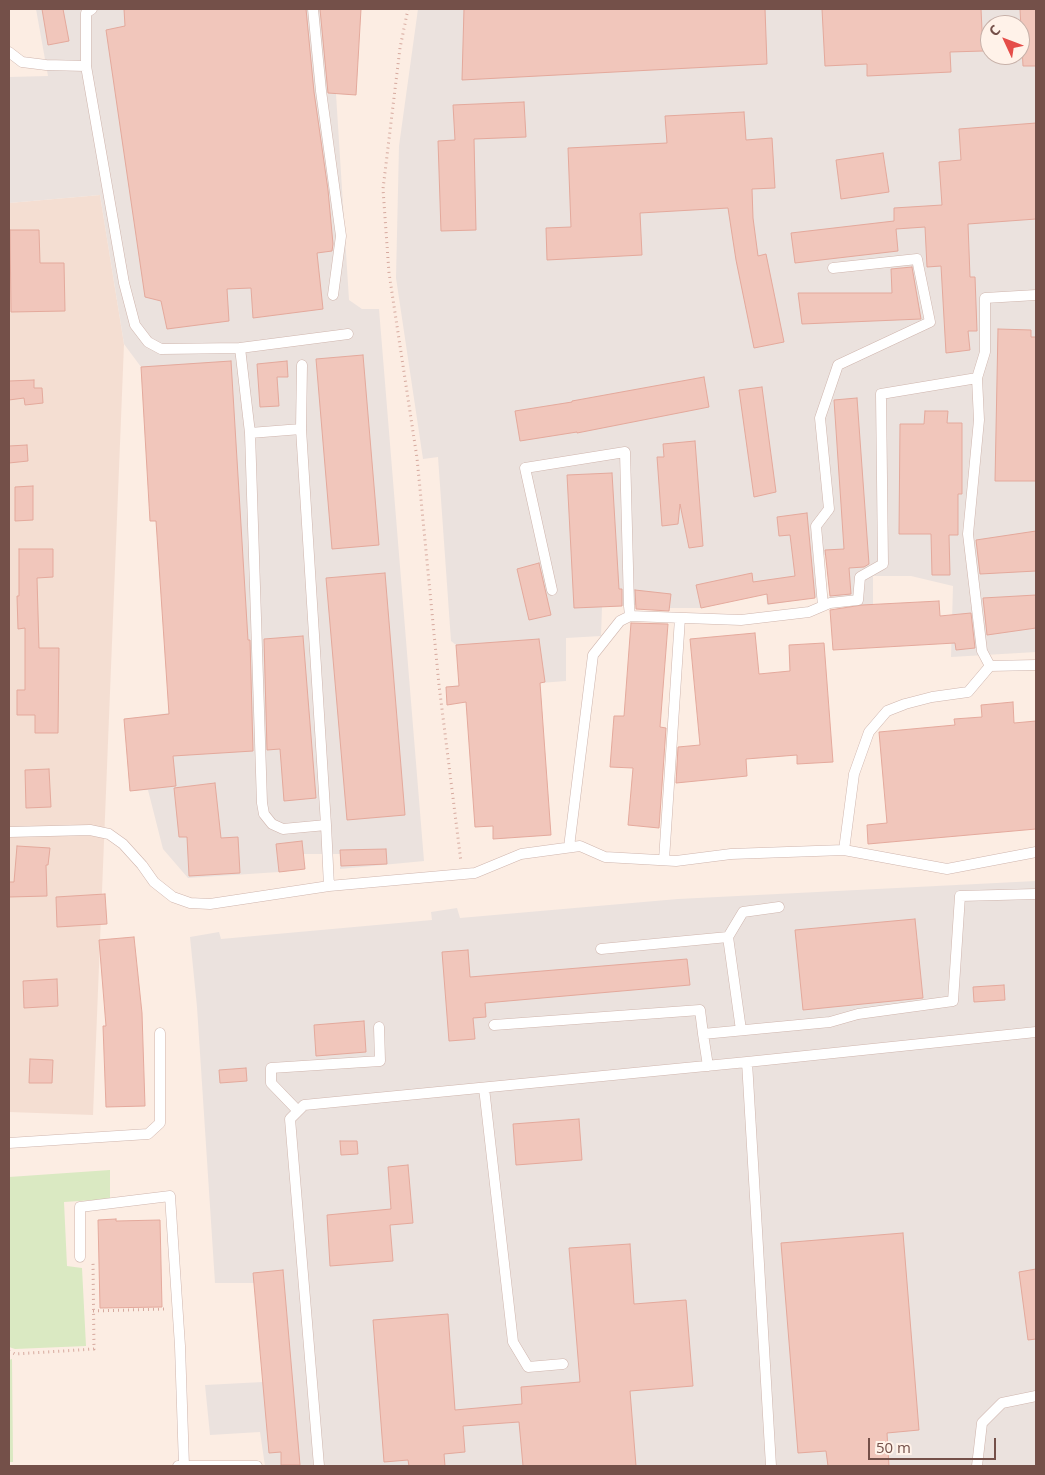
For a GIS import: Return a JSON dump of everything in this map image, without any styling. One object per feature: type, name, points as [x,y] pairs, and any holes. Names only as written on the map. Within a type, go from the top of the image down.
[{"type":"lane","points":[[92,9],[86,13],[86,66],[124,283],[134,325],[148,342],[161,349],[240,348],[348,334]]},
{"type":"lane","points":[[313,9],[321,92],[341,236],[333,295]]},
{"type":"lane","points":[[9,52],[22,62],[46,66],[86,66]]},
{"type":"lane","points":[[823,606],[816,526],[829,509],[820,418],[838,365],[930,322],[917,259],[833,268]]},
{"type":"lane","points":[[990,666],[982,650],[968,534],[979,420],[977,378],[985,352],[985,298],[1036,295]]},
{"type":"lane","points":[[240,348],[250,433],[262,804],[264,814],[272,824],[283,829],[326,825]]},
{"type":"lane","points":[[302,365],[301,429],[329,886]]},
{"type":"lane","points":[[569,847],[593,655],[620,621],[630,616],[741,620],[810,612],[830,603],[858,600],[860,577],[883,564],[881,394],[977,378]]},
{"type":"lane","points":[[250,433],[301,429]]},
{"type":"lane","points":[[552,590],[525,468],[625,452],[630,616]]},
{"type":"lane","points":[[664,860],[680,618]]},
{"type":"lane","points":[[844,850],[854,774],[869,732],[887,711],[932,697],[968,692],[990,666],[1036,665]]},
{"type":"lane","points":[[9,832],[90,830],[109,834],[124,844],[154,882],[173,897],[190,903],[210,904],[329,886],[475,874],[521,854],[580,846],[605,857],[676,861],[730,854],[844,850],[947,868],[1036,852]]},
{"type":"lane","points":[[703,1034],[830,1022],[858,1014],[953,1001],[960,896],[1036,894]]},
{"type":"lane","points":[[741,1030],[728,936],[743,912],[779,907]]},
{"type":"lane","points":[[600,949],[728,936]]},
{"type":"lane","points":[[494,1025],[700,1010],[708,1066]]},
{"type":"lane","points":[[298,1111],[271,1083],[271,1068],[380,1061],[379,1027]]},
{"type":"lane","points":[[319,1466],[290,1119],[304,1105],[1036,1032]]},
{"type":"lane","points":[[9,1143],[148,1134],[160,1123],[160,1033]]},
{"type":"lane","points":[[747,1062],[771,1466]]},
{"type":"lane","points":[[484,1088],[513,1342],[528,1367],[563,1364]]},
{"type":"lane","points":[[80,1257],[80,1207],[170,1196],[180,1346],[184,1466]]},
{"type":"lane","points":[[977,1466],[982,1423],[1002,1403],[1036,1396]]},
{"type":"lane","points":[[178,1466],[257,1466]]},
{"type":"path","points":[[408,9],[400,48],[383,189],[389,273],[417,458],[440,685],[463,874]]},
{"type":"path","points":[[9,1351],[15,1354],[94,1349],[93,1258],[80,1257]]},
{"type":"path","points":[[93,1311],[177,1308]]},
{"type":"shaded area","points":[[36,9],[361,9],[356,95],[336,94],[349,300],[362,309],[379,309],[424,861],[340,869],[340,854],[303,854],[305,869],[188,878],[163,849],[148,790],[130,791],[124,719],[169,713],[156,521],[150,521],[141,367],[124,344],[100,195],[9,203],[9,77],[48,76]]},
{"type":"shaded area","points":[[418,9],[1036,9],[1036,652],[951,657],[953,586],[911,576],[873,576],[873,605],[830,607],[827,555],[813,556],[818,597],[767,605],[765,581],[701,608],[669,608],[638,605],[602,607],[601,636],[566,638],[566,681],[540,683],[551,835],[493,839],[493,826],[475,827],[466,702],[447,705],[446,687],[459,685],[456,645],[451,641],[438,457],[423,459],[396,278],[399,146]]},
{"type":"shaded area","points":[[100,195],[124,344],[93,1115],[9,1112],[9,203]]},
{"type":"shaded area","points":[[1036,881],[1036,1466],[265,1466],[260,1432],[210,1435],[205,1385],[263,1382],[254,1283],[215,1283],[197,1007],[190,937],[219,932],[221,939],[432,920],[431,912],[457,908],[460,918],[678,899]]},
{"type":"green space","points":[[110,1170],[110,1199],[64,1202],[67,1266],[82,1268],[86,1346],[15,1349],[9,1347],[9,1177]]},
{"type":"green space","points":[[12,1359],[13,1462],[9,1462],[9,1360]]},
{"type":"building","points":[[42,9],[63,9],[69,41],[48,45]]},
{"type":"building","points":[[124,9],[306,9],[314,92],[328,190],[333,244],[332,251],[317,253],[323,309],[253,318],[251,288],[227,289],[229,321],[167,329],[161,301],[145,297],[106,30],[125,26]]},
{"type":"building","points":[[320,9],[361,9],[356,95],[328,93]]},
{"type":"building","points":[[464,9],[765,9],[767,64],[462,80]]},
{"type":"building","points":[[822,9],[981,9],[980,51],[950,52],[951,72],[867,76],[867,64],[825,66]]},
{"type":"building","points":[[1020,9],[1036,9],[1036,66],[1023,66],[1030,65],[1030,15],[1020,15]]},
{"type":"building","points":[[524,102],[526,137],[474,139],[476,230],[441,231],[438,141],[455,140],[453,105]]},
{"type":"building","points":[[744,112],[746,140],[772,138],[775,188],[752,189],[753,218],[758,256],[766,254],[784,342],[754,348],[736,260],[728,208],[640,213],[642,255],[547,260],[546,228],[571,227],[568,148],[667,143],[665,116]]},
{"type":"building","points":[[1036,123],[1036,219],[968,224],[970,277],[975,277],[977,331],[968,331],[970,350],[946,353],[941,266],[927,267],[925,227],[896,229],[898,251],[795,263],[791,233],[894,221],[894,208],[942,205],[939,162],[961,160],[959,129]]},
{"type":"building","points":[[883,153],[889,192],[841,199],[836,160]]},
{"type":"building","points":[[10,230],[39,230],[40,263],[64,263],[65,311],[11,312]]},
{"type":"building","points":[[912,267],[921,319],[802,324],[798,293],[892,293],[891,269]]},
{"type":"building","points":[[998,329],[1031,330],[1031,337],[1036,337],[1036,481],[995,481]]},
{"type":"building","points":[[363,355],[379,545],[332,549],[316,359]]},
{"type":"building","points":[[231,361],[248,640],[250,640],[253,751],[173,756],[176,786],[130,791],[124,719],[169,714],[156,521],[150,521],[141,367]]},
{"type":"building","points":[[287,361],[288,377],[277,377],[279,406],[260,407],[257,364]]},
{"type":"building","points":[[704,377],[709,407],[577,433],[520,441],[515,411]]},
{"type":"building","points":[[34,380],[34,388],[42,388],[43,403],[25,405],[24,398],[9,400],[9,381]]},
{"type":"building","points":[[762,387],[776,492],[754,497],[739,390]]},
{"type":"building","points":[[857,398],[869,564],[864,567],[849,568],[851,594],[830,596],[825,550],[844,549],[834,400]]},
{"type":"building","points":[[925,411],[948,411],[947,423],[962,423],[962,494],[958,494],[958,535],[949,535],[950,575],[932,575],[931,534],[899,534],[900,424],[924,424]]},
{"type":"building","points":[[695,441],[703,546],[689,548],[680,504],[678,524],[662,526],[657,457],[664,457],[663,444]]},
{"type":"building","points":[[27,445],[28,461],[9,463],[9,446]]},
{"type":"building","points":[[612,473],[619,589],[622,589],[622,606],[574,608],[567,475]]},
{"type":"building","points":[[33,486],[33,520],[15,521],[15,487]]},
{"type":"building","points":[[807,513],[815,598],[768,604],[767,594],[701,608],[696,585],[752,573],[753,582],[795,576],[790,535],[779,536],[777,517]]},
{"type":"building","points":[[1036,531],[1036,571],[980,574],[976,540]]},
{"type":"building","points":[[19,549],[53,549],[53,577],[37,578],[39,648],[59,648],[58,733],[35,733],[35,715],[17,715],[17,690],[25,690],[25,628],[18,629]]},
{"type":"building","points":[[539,563],[551,615],[529,620],[517,569]]},
{"type":"building","points":[[385,573],[405,815],[347,820],[326,578]]},
{"type":"building","points":[[635,590],[671,594],[669,611],[636,609]]},
{"type":"building","points":[[1036,595],[1036,628],[987,635],[983,598]]},
{"type":"building","points":[[939,601],[940,616],[971,613],[975,648],[956,650],[955,643],[833,650],[830,610],[862,605]]},
{"type":"building","points":[[631,623],[668,624],[660,727],[666,728],[659,828],[628,825],[633,768],[610,767],[614,716],[624,716]]},
{"type":"building","points":[[755,633],[759,674],[790,671],[789,645],[824,643],[833,762],[797,764],[797,755],[746,759],[747,776],[676,783],[678,747],[700,745],[690,639]]},
{"type":"building","points":[[303,636],[316,798],[284,801],[280,749],[267,750],[264,639]]},
{"type":"building","points":[[539,639],[545,682],[540,683],[551,835],[493,839],[493,826],[475,827],[466,702],[447,705],[446,687],[459,686],[456,645]]},
{"type":"building","points":[[1013,702],[1014,723],[1036,721],[1036,829],[868,844],[867,825],[887,823],[879,732],[955,725],[954,719],[982,717],[981,705]]},
{"type":"building","points":[[49,769],[51,807],[26,808],[25,770]]},
{"type":"building","points":[[215,783],[221,838],[238,837],[240,873],[189,876],[187,837],[179,837],[174,788]]},
{"type":"building","points":[[302,841],[305,869],[279,872],[276,844]]},
{"type":"building","points":[[17,846],[50,848],[48,865],[46,865],[47,896],[9,897],[9,882],[14,882]]},
{"type":"building","points":[[386,849],[387,864],[341,866],[340,850]]},
{"type":"building","points":[[105,894],[107,924],[57,927],[56,897]]},
{"type":"building","points":[[915,919],[923,998],[803,1010],[795,930]]},
{"type":"building","points":[[134,937],[142,1013],[145,1106],[106,1107],[103,1026],[106,1026],[99,940]]},
{"type":"building","points":[[468,950],[470,977],[687,959],[690,985],[485,1003],[486,1017],[473,1018],[475,1039],[449,1041],[442,952]]},
{"type":"building","points":[[57,979],[58,1006],[24,1008],[23,981]]},
{"type":"building","points":[[1004,985],[1005,1000],[974,1002],[973,987]]},
{"type":"building","points":[[364,1021],[366,1052],[316,1056],[314,1025]]},
{"type":"building","points":[[30,1059],[53,1060],[52,1083],[29,1083]]},
{"type":"building","points":[[246,1068],[247,1081],[220,1083],[219,1070]]},
{"type":"building","points":[[579,1119],[582,1160],[516,1165],[513,1124]]},
{"type":"building","points":[[340,1141],[357,1141],[358,1154],[341,1155]]},
{"type":"building","points":[[408,1165],[413,1223],[390,1225],[393,1261],[330,1266],[327,1215],[391,1209],[388,1167]]},
{"type":"building","points":[[116,1219],[116,1221],[160,1220],[162,1307],[100,1308],[98,1220]]},
{"type":"building","points":[[903,1233],[919,1430],[887,1433],[889,1466],[828,1466],[826,1451],[798,1453],[781,1243]]},
{"type":"building","points":[[630,1244],[634,1304],[686,1300],[693,1386],[630,1391],[636,1466],[523,1466],[519,1422],[463,1426],[465,1452],[444,1454],[445,1466],[409,1466],[408,1460],[384,1462],[373,1320],[448,1314],[455,1410],[522,1404],[521,1387],[580,1382],[569,1248]]},
{"type":"building","points":[[1036,1269],[1036,1339],[1028,1340],[1019,1272]]},
{"type":"building","points":[[283,1270],[300,1465],[281,1465],[281,1452],[269,1453],[253,1273]]}]
